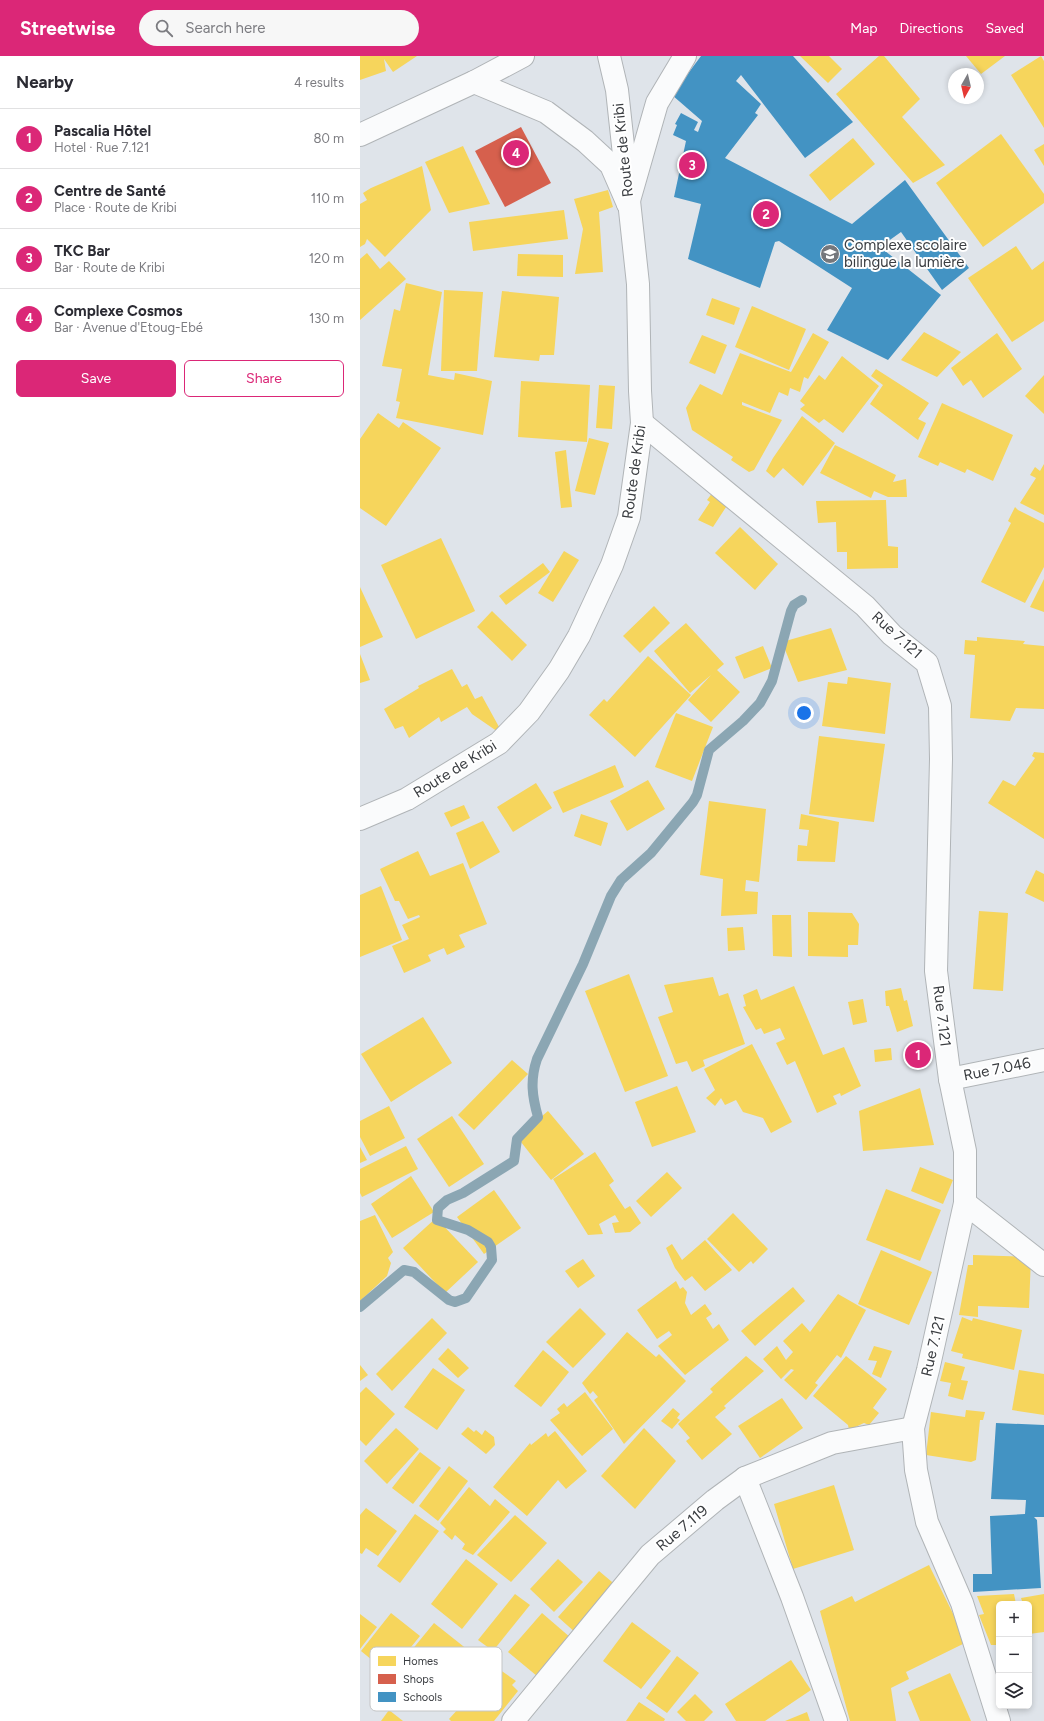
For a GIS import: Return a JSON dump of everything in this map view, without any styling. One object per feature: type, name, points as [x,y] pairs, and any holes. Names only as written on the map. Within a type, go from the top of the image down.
[{"type":"street","points":[[360,135],[474,82],[523,56]]},
{"type":"street","name":"Route de Kribi","points":[[360,819],[407,799],[499,744],[529,712],[559,670],[579,636],[612,565],[629,517],[642,424],[638,284],[628,204],[617,90],[609,56]]},
{"type":"street","points":[[628,204],[657,103],[685,56]]},
{"type":"street","points":[[474,82],[546,112],[585,141],[611,165],[628,204]]},
{"type":"street","name":"Rue 7.121","points":[[642,424],[866,606],[892,635],[927,663],[940,706],[941,759],[936,971],[950,1078],[965,1151],[965,1203],[928,1370],[913,1428],[916,1470],[927,1522],[962,1603],[999,1721]]},
{"type":"street","name":"Rue 7.046","points":[[950,1078],[1044,1060]]},
{"type":"street","points":[[965,1203],[1044,1264]]},
{"type":"street","name":"Rue 7.119","points":[[513,1721],[650,1555],[715,1500],[745,1478],[832,1443],[913,1428]]},
{"type":"street","points":[[745,1478],[792,1598],[836,1721]]},
{"type":"building: Homes","points":[[360,56],[417,56],[393,72],[384,59],[386,71],[360,80]]},
{"type":"building: Homes","points":[[800,56],[829,56],[842,69],[828,83]]},
{"type":"building: Homes","points":[[879,56],[884,56],[920,99],[902,117],[945,165],[913,183],[836,94]]},
{"type":"building: Homes","points":[[966,56],[1005,56],[984,72],[984,68],[976,68]]},
{"type":"building: Homes","points":[[1041,56],[1044,61],[1044,128],[1011,75]]},
{"type":"building: Homes","points":[[1001,134],[1044,194],[1044,203],[983,247],[936,183]]},
{"type":"building: Homes","points":[[853,138],[875,164],[830,201],[809,175]]},
{"type":"building: Homes","points":[[1044,144],[1044,166],[1034,150]]},
{"type":"building: Homes","points":[[463,146],[490,204],[449,213],[425,162]]},
{"type":"building: Homes","points":[[422,166],[431,210],[385,257],[367,239],[365,244],[360,247],[360,204],[367,200],[363,193],[371,188]]},
{"type":"building: Homes","points":[[608,190],[613,207],[599,212],[603,272],[575,274],[583,229],[574,199]]},
{"type":"building: Homes","points":[[564,210],[568,239],[473,251],[469,222]]},
{"type":"building: Homes","points":[[1016,246],[1032,270],[1044,261],[1044,321],[1012,342],[968,278]]},
{"type":"building: Homes","points":[[367,253],[380,269],[389,261],[406,279],[360,320],[360,259]]},
{"type":"building: Homes","points":[[518,254],[563,255],[563,277],[517,276]]},
{"type":"building: Homes","points":[[406,283],[442,292],[428,375],[454,380],[455,373],[492,381],[483,435],[396,418],[400,402],[396,401],[402,369],[382,366],[394,309],[400,311]]},
{"type":"building: Homes","points":[[444,290],[483,292],[477,371],[441,371]]},
{"type":"building: Homes","points":[[502,291],[559,297],[554,355],[540,355],[539,361],[494,357]]},
{"type":"building: Homes","points":[[712,298],[740,308],[734,325],[706,315]]},
{"type":"building: Homes","points":[[752,306],[806,329],[789,370],[735,347]]},
{"type":"building: Homes","points":[[924,332],[961,352],[937,377],[901,360]]},
{"type":"building: Homes","points":[[813,333],[829,342],[808,379],[804,377],[800,392],[790,388],[788,396],[779,392],[770,413],[742,402],[742,405],[782,420],[754,470],[749,472],[731,460],[733,457],[692,430],[686,408],[700,384],[722,395],[740,353],[791,372]]},
{"type":"building: Homes","points":[[997,333],[1022,369],[983,398],[971,380],[963,386],[951,368]]},
{"type":"building: Homes","points":[[702,335],[727,345],[715,374],[689,363]]},
{"type":"building: Homes","points":[[842,356],[879,386],[843,433],[824,419],[819,423],[800,409],[805,405],[800,401],[819,375],[825,380]]},
{"type":"building: Homes","points":[[876,369],[929,403],[918,419],[926,423],[918,440],[870,404],[883,385],[871,376]]},
{"type":"building: Homes","points":[[1044,375],[1044,414],[1025,396]]},
{"type":"building: Homes","points":[[521,381],[590,385],[587,442],[518,437]]},
{"type":"building: Homes","points":[[599,385],[615,386],[612,429],[596,428]]},
{"type":"building: Homes","points":[[942,403],[1013,435],[993,481],[967,469],[965,473],[940,462],[938,466],[918,457]]},
{"type":"building: Homes","points":[[378,413],[399,428],[403,422],[441,448],[386,526],[360,508],[360,439]]},
{"type":"building: Homes","points":[[802,416],[835,443],[803,486],[783,468],[774,478],[766,471],[773,458]]},
{"type":"building: Homes","points":[[589,438],[609,443],[595,495],[575,491]]},
{"type":"building: Homes","points":[[835,445],[896,475],[893,482],[906,479],[907,497],[888,497],[874,491],[871,498],[820,473]]},
{"type":"building: Homes","points":[[566,450],[572,507],[561,508],[555,452]]},
{"type":"building: Homes","points":[[1044,464],[1044,515],[1020,503],[1036,478],[1030,475],[1035,467],[1040,471]]},
{"type":"building: Homes","points":[[713,492],[728,504],[713,527],[698,520],[710,502],[707,500]]},
{"type":"building: Homes","points":[[886,500],[888,546],[898,547],[898,568],[847,569],[847,552],[837,552],[836,522],[818,523],[816,501]]},
{"type":"building: Homes","points":[[1015,507],[1044,523],[1044,567],[1025,603],[981,582],[1011,523],[1008,521]]},
{"type":"building: Homes","points":[[740,527],[778,564],[755,590],[715,553]]},
{"type":"building: Homes","points":[[441,538],[475,611],[416,639],[381,565]]},
{"type":"building: Homes","points":[[564,551],[579,560],[553,602],[538,593]]},
{"type":"building: Homes","points":[[543,563],[550,572],[506,605],[499,596]]},
{"type":"building: Homes","points":[[1044,579],[1044,612],[1030,607]]},
{"type":"building: Homes","points":[[360,587],[383,637],[360,647]]},
{"type":"building: Homes","points":[[654,606],[670,623],[640,653],[623,636]]},
{"type":"building: Homes","points":[[492,611],[527,645],[512,661],[477,627]]},
{"type":"building: Homes","points":[[686,623],[724,664],[717,670],[740,692],[711,722],[688,700],[711,675],[690,693],[654,651]]},
{"type":"building: Homes","points":[[831,628],[847,670],[798,682],[782,642]]},
{"type":"building: Homes","points":[[977,637],[1025,641],[1023,644],[1044,646],[1044,709],[1016,708],[1010,721],[970,718],[975,655],[964,654],[965,640],[977,641]]},
{"type":"building: Homes","points":[[763,646],[772,668],[744,679],[735,657]]},
{"type":"building: Homes","points":[[360,654],[370,680],[360,683]]},
{"type":"building: Homes","points":[[648,656],[691,695],[635,757],[589,715],[604,699],[607,702]]},
{"type":"building: Homes","points":[[452,669],[462,687],[467,684],[475,699],[482,696],[504,736],[472,714],[467,707],[441,722],[439,717],[409,738],[403,726],[395,729],[384,709],[419,688],[418,686]]},
{"type":"building: Homes","points":[[848,677],[891,683],[885,734],[822,726],[828,682],[847,684]]},
{"type":"building: Homes","points":[[676,713],[713,727],[692,781],[655,767]]},
{"type":"building: Homes","points":[[819,736],[885,744],[874,822],[809,814]]},
{"type":"building: Homes","points":[[1034,752],[1044,753],[1044,839],[988,803],[1003,780],[1015,786],[1035,758],[1032,756]]},
{"type":"building: Homes","points":[[615,765],[624,787],[563,813],[553,792]]},
{"type":"building: Homes","points":[[648,780],[665,809],[627,831],[610,801]]},
{"type":"building: Homes","points":[[536,783],[552,808],[513,832],[497,807]]},
{"type":"building: Homes","points":[[709,801],[766,809],[759,882],[746,880],[745,891],[758,892],[757,914],[721,916],[723,879],[700,875]]},
{"type":"building: Homes","points":[[464,805],[470,818],[451,827],[444,813]]},
{"type":"building: Homes","points":[[581,814],[608,823],[601,846],[574,836]]},
{"type":"building: Homes","points":[[801,814],[839,822],[835,862],[797,861],[798,845],[807,846],[809,830],[799,829]]},
{"type":"building: Homes","points":[[483,821],[500,852],[470,869],[456,833]]},
{"type":"building: Homes","points":[[418,851],[430,876],[463,863],[487,924],[459,935],[465,947],[447,955],[444,948],[428,955],[431,961],[404,973],[392,946],[409,939],[402,925],[420,917],[419,915],[408,919],[399,901],[395,901],[380,869]]},
{"type":"building: Homes","points":[[1036,870],[1044,874],[1044,902],[1025,893]]},
{"type":"building: Homes","points":[[381,886],[402,940],[360,957],[360,895]]},
{"type":"building: Homes","points":[[979,911],[1008,913],[1003,991],[973,989]]},
{"type":"building: Homes","points":[[808,912],[852,913],[859,924],[858,945],[848,945],[848,957],[808,956]]},
{"type":"building: Homes","points":[[772,915],[791,915],[792,957],[773,956]]},
{"type":"building: Homes","points":[[743,927],[745,950],[728,951],[727,928]]},
{"type":"building: Homes","points":[[629,974],[668,1076],[625,1092],[585,991]]},
{"type":"building: Homes","points":[[713,977],[719,996],[728,993],[745,1044],[703,1060],[705,1066],[692,1072],[687,1061],[676,1064],[658,1017],[673,1012],[664,985]]},
{"type":"building: Homes","points":[[794,986],[823,1055],[844,1047],[861,1086],[841,1096],[840,1093],[833,1096],[837,1104],[817,1113],[795,1061],[787,1065],[776,1043],[785,1039],[780,1028],[764,1034],[761,1028],[756,1030],[743,1007],[746,1006],[743,995],[757,989],[761,1000]]},
{"type":"building: Homes","points":[[901,988],[904,1001],[907,1000],[913,1026],[897,1032],[889,1006],[886,1006],[885,991]]},
{"type":"building: Homes","points":[[863,999],[867,1022],[853,1025],[848,1002]]},
{"type":"building: Homes","points":[[423,1017],[452,1063],[391,1102],[361,1054]]},
{"type":"building: Homes","points":[[752,1044],[792,1122],[771,1133],[763,1118],[743,1112],[736,1100],[725,1105],[721,1098],[715,1106],[706,1098],[715,1090],[704,1069]]},
{"type":"building: Homes","points":[[891,1048],[892,1060],[875,1062],[874,1050]]},
{"type":"building: Homes","points":[[512,1060],[528,1074],[474,1130],[458,1115]]},
{"type":"building: Homes","points":[[677,1086],[696,1132],[652,1147],[635,1102]]},
{"type":"building: Homes","points":[[920,1088],[934,1145],[863,1151],[859,1111]]},
{"type":"building: Homes","points":[[389,1106],[405,1138],[370,1156],[360,1137],[360,1121]]},
{"type":"building: Homes","points":[[548,1111],[584,1154],[551,1180],[517,1137]]},
{"type":"building: Homes","points":[[452,1116],[484,1164],[449,1187],[417,1139]]},
{"type":"building: Homes","points":[[406,1146],[418,1169],[362,1197],[360,1193],[360,1169]]},
{"type":"building: Homes","points":[[360,1147],[367,1160],[360,1163]]},
{"type":"building: Homes","points":[[595,1152],[614,1181],[609,1185],[625,1209],[630,1206],[641,1223],[630,1232],[615,1233],[612,1223],[619,1222],[615,1215],[599,1224],[603,1234],[588,1235],[553,1179]]},
{"type":"building: Homes","points":[[920,1167],[953,1180],[943,1204],[911,1191]]},
{"type":"building: Homes","points":[[667,1172],[682,1188],[651,1217],[636,1201]]},
{"type":"building: Homes","points":[[411,1176],[434,1212],[392,1238],[371,1204]]},
{"type":"building: Homes","points":[[886,1189],[941,1210],[920,1261],[866,1240]]},
{"type":"building: Homes","points":[[494,1190],[521,1228],[484,1254],[457,1217]]},
{"type":"building: Homes","points":[[733,1213],[768,1249],[753,1264],[751,1261],[739,1272],[707,1239]]},
{"type":"building: Homes","points":[[375,1215],[393,1252],[388,1258],[391,1263],[387,1276],[360,1301],[360,1221]]},
{"type":"building: Homes","points":[[436,1218],[478,1262],[445,1293],[403,1248]]},
{"type":"building: Homes","points":[[705,1240],[732,1270],[705,1291],[692,1276],[685,1281],[675,1268],[666,1248],[672,1244],[682,1260]]},
{"type":"building: Homes","points":[[881,1250],[932,1272],[909,1325],[858,1304]]},
{"type":"building: Homes","points":[[973,1255],[1031,1257],[1029,1308],[978,1306],[978,1317],[959,1315],[968,1265],[973,1265]]},
{"type":"building: Homes","points":[[583,1259],[595,1276],[578,1288],[565,1271]]},
{"type":"building: Homes","points":[[676,1281],[680,1289],[683,1287],[687,1292],[685,1303],[691,1315],[705,1304],[712,1314],[706,1318],[713,1329],[719,1324],[729,1340],[685,1375],[658,1346],[672,1335],[669,1331],[657,1339],[637,1310]]},
{"type":"building: Homes","points":[[793,1287],[805,1301],[755,1346],[741,1331]]},
{"type":"building: Homes","points":[[838,1294],[866,1310],[841,1358],[837,1355],[815,1383],[818,1385],[806,1400],[784,1380],[794,1370],[791,1369],[781,1379],[763,1359],[777,1346],[786,1360],[793,1352],[783,1341],[802,1323],[810,1332]]},
{"type":"building: Homes","points":[[580,1308],[606,1334],[573,1368],[546,1342]]},
{"type":"building: Homes","points":[[962,1317],[972,1321],[973,1318],[1022,1330],[1014,1370],[962,1358],[963,1354],[951,1351]]},
{"type":"building: Homes","points":[[432,1318],[447,1333],[392,1391],[376,1374]]},
{"type":"building: Homes","points":[[627,1332],[656,1357],[659,1354],[686,1381],[624,1444],[594,1400],[598,1397],[593,1391],[590,1394],[582,1383]]},
{"type":"building: Homes","points":[[874,1346],[892,1351],[881,1378],[872,1374],[877,1361],[868,1360]]},
{"type":"building: Homes","points":[[448,1348],[469,1368],[458,1378],[438,1359]]},
{"type":"building: Homes","points":[[543,1350],[569,1372],[541,1407],[514,1386]]},
{"type":"building: Homes","points":[[746,1356],[764,1371],[724,1406],[726,1408],[715,1417],[732,1434],[702,1460],[686,1441],[690,1438],[678,1424],[713,1392],[710,1389]]},
{"type":"building: Homes","points":[[846,1356],[887,1389],[873,1408],[879,1413],[869,1425],[864,1423],[849,1430],[848,1425],[813,1396]]},
{"type":"building: Homes","points":[[945,1362],[965,1367],[961,1380],[968,1381],[963,1400],[948,1396],[951,1383],[940,1381]]},
{"type":"building: Homes","points":[[360,1365],[368,1375],[360,1381]]},
{"type":"building: Homes","points":[[433,1368],[465,1390],[437,1430],[404,1407]]},
{"type":"building: Homes","points":[[1019,1370],[1044,1374],[1044,1415],[1012,1410]]},
{"type":"building: Homes","points":[[366,1387],[395,1414],[366,1446],[360,1440],[360,1393]]},
{"type":"building: Homes","points":[[585,1392],[613,1429],[582,1456],[550,1420],[560,1413],[557,1409],[564,1403],[567,1407]]},
{"type":"building: Homes","points":[[782,1398],[803,1428],[760,1458],[738,1426]]},
{"type":"building: Homes","points":[[673,1408],[680,1414],[677,1418],[680,1420],[672,1429],[661,1421]]},
{"type":"building: Homes","points":[[966,1410],[985,1412],[983,1420],[980,1420],[976,1460],[971,1462],[926,1455],[931,1412],[965,1417]]},
{"type":"building: Homes","points":[[468,1427],[474,1432],[476,1430],[482,1435],[485,1430],[494,1437],[495,1445],[486,1454],[461,1434]]},
{"type":"building: Homes","points":[[396,1428],[419,1449],[387,1484],[364,1461]]},
{"type":"building: Homes","points":[[644,1428],[676,1461],[635,1509],[601,1476]]},
{"type":"building: Homes","points":[[555,1431],[587,1471],[566,1489],[558,1480],[527,1516],[493,1487],[530,1443],[531,1445],[546,1433],[548,1437]]},
{"type":"building: Homes","points":[[420,1452],[441,1468],[413,1504],[392,1488]]},
{"type":"building: Homes","points":[[449,1466],[468,1481],[438,1521],[419,1506]]},
{"type":"building: Homes","points":[[834,1485],[854,1550],[793,1569],[774,1504]]},
{"type":"building: Homes","points":[[469,1487],[490,1506],[495,1499],[510,1512],[473,1555],[462,1549],[465,1544],[455,1535],[452,1540],[443,1532],[446,1529],[440,1523]]},
{"type":"building: Homes","points":[[366,1508],[397,1531],[378,1556],[366,1548],[362,1554],[360,1553],[360,1515]]},
{"type":"building: Homes","points":[[415,1514],[439,1531],[400,1583],[377,1566]]},
{"type":"building: Homes","points":[[515,1515],[547,1543],[511,1582],[477,1555]]},
{"type":"building: Homes","points":[[466,1559],[498,1584],[462,1629],[431,1604]]},
{"type":"building: Homes","points":[[558,1559],[583,1582],[554,1612],[530,1589]]},
{"type":"building: Homes","points":[[929,1565],[967,1642],[906,1672],[909,1679],[891,1688],[896,1721],[850,1721],[820,1611],[852,1596],[855,1602]]},
{"type":"building: Homes","points":[[599,1571],[618,1587],[577,1634],[558,1617]]},
{"type":"building: Homes","points":[[515,1594],[530,1605],[496,1647],[488,1647],[478,1640]]},
{"type":"building: Homes","points":[[1014,1594],[1015,1601],[996,1601],[996,1645],[991,1645],[979,1615],[984,1614],[977,1596]]},
{"type":"building: Homes","points":[[1044,1594],[1044,1632],[1032,1634],[1032,1601],[1022,1601],[1021,1598]]},
{"type":"building: Homes","points":[[391,1613],[420,1636],[411,1647],[370,1647],[370,1658],[361,1651]]},
{"type":"building: Homes","points":[[542,1613],[571,1638],[537,1676],[508,1652]]},
{"type":"building: Homes","points":[[360,1614],[377,1627],[360,1649]]},
{"type":"building: Homes","points":[[632,1622],[671,1651],[641,1689],[603,1661]]},
{"type":"building: Homes","points":[[434,1623],[464,1647],[414,1647]]},
{"type":"building: Homes","points":[[677,1656],[699,1673],[667,1713],[646,1698]]},
{"type":"building: Homes","points":[[791,1660],[811,1690],[765,1721],[736,1721],[725,1704]]},
{"type":"building: Homes","points":[[502,1671],[516,1681],[512,1685],[518,1691],[502,1711]]},
{"type":"building: Homes","points":[[950,1673],[971,1721],[920,1721],[908,1692]]},
{"type":"building: Homes","points":[[695,1694],[713,1712],[704,1721],[686,1721],[677,1712]]},
{"type":"building: Homes","points":[[639,1702],[665,1719],[664,1721],[626,1721]]},
{"type":"building: Homes","points":[[388,1711],[390,1711],[403,1721],[381,1721]]},
{"type":"building: Homes","points":[[456,1711],[502,1711],[494,1721],[451,1721],[449,1719]]},
{"type":"building: Homes","points":[[807,1712],[810,1721],[785,1721]]},
{"type":"building: Shops","points":[[521,127],[551,183],[505,207],[475,151]]},
{"type":"building: Schools","points":[[701,56],[793,56],[853,122],[805,158],[741,75],[736,81],[761,104],[755,113],[758,115],[725,158],[852,224],[905,180],[969,268],[942,290],[901,232],[880,247],[941,295],[888,360],[827,330],[852,288],[779,241],[775,242],[760,288],[688,259],[701,204],[674,197],[686,141],[673,135],[677,125],[675,124],[681,113],[698,122],[694,130],[698,132],[702,121],[672,95]]},
{"type":"building: Schools","points":[[996,1423],[1044,1425],[1044,1517],[1034,1517],[1037,1520],[1041,1588],[973,1592],[973,1574],[992,1574],[990,1516],[1025,1514],[1026,1500],[991,1499]]},
{"type":"waterway","points":[[360,1307],[404,1270],[414,1272],[449,1300],[455,1302],[466,1298],[492,1260],[491,1247],[488,1242],[468,1230],[437,1220],[438,1208],[447,1200],[463,1193],[514,1161],[517,1139],[538,1117],[534,1102],[533,1088],[533,1074],[537,1059],[583,964],[611,896],[621,880],[651,853],[693,802],[697,795],[709,750],[743,721],[760,703],[772,681],[791,611],[794,605],[802,600]]},
{"type":"place","name":"Complexe Cosmos","points":[[516,153]]},
{"type":"place","name":"TKC Bar","points":[[692,165]]},
{"type":"place","name":"Centre de Santé","points":[[766,214]]},
{"type":"place","name":"Complexe scolaire bilingue la lumière","points":[[830,254]]},
{"type":"place","name":"Pascalia Hôtel","points":[[918,1055]]}]
